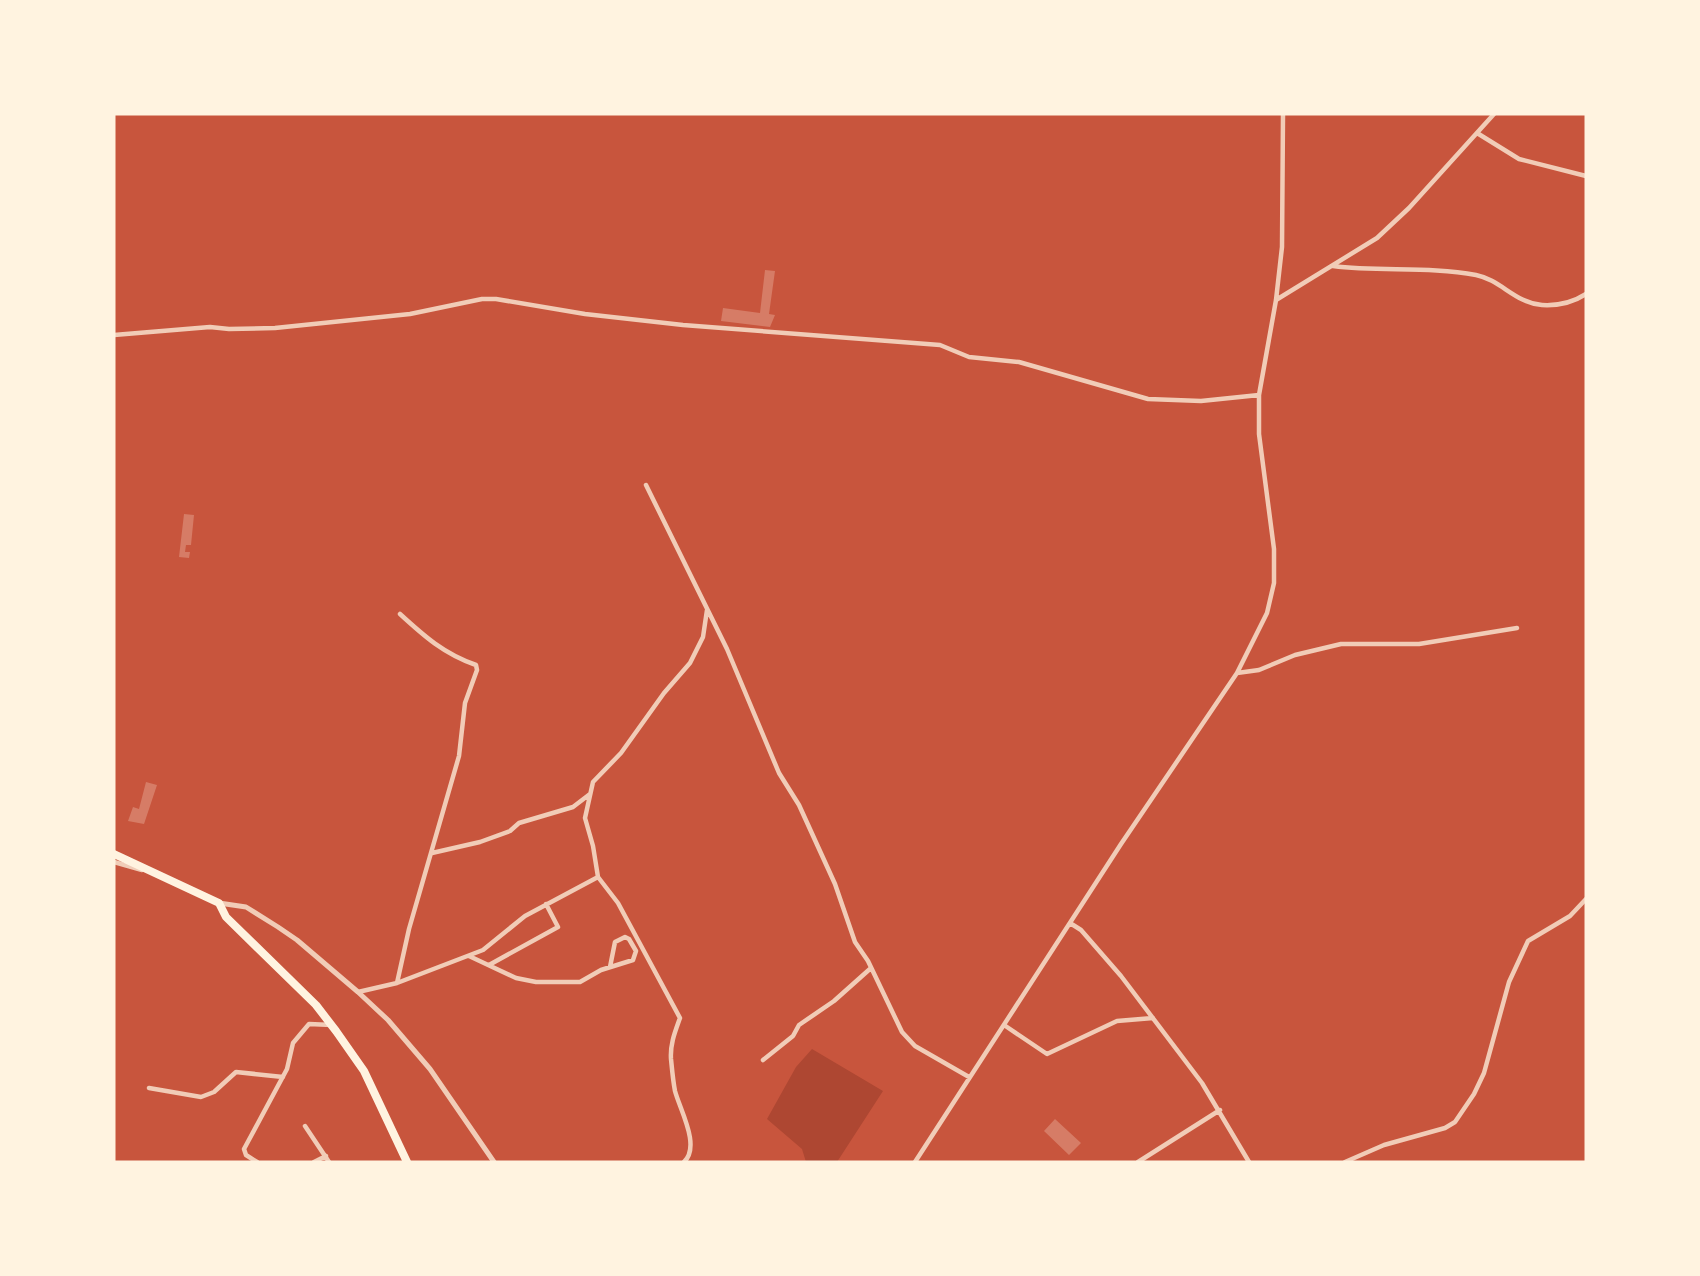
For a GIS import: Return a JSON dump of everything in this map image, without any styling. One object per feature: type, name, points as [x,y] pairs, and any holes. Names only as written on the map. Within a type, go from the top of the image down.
[{"type":"highway","points":[[114,854],[219,903],[226,917],[316,1005],[332,1025],[364,1071],[407,1162]]},
{"type":"street","points":[[915,1162],[1070,923],[1237,673],[1261,630],[1274,583],[1274,549],[1259,434],[1259,395],[1276,300],[1282,247],[1283,114]]},
{"type":"street","points":[[1276,300],[1377,238],[1394,223],[1494,114]]},
{"type":"street","points":[[1477,133],[1519,159],[1586,176]]},
{"type":"street","points":[[1333,266],[1478,275],[1502,287],[1517,299],[1542,305],[1560,305],[1586,294]]},
{"type":"street","points":[[114,335],[210,327],[276,328],[390,316],[482,298],[585,314],[683,325],[940,345],[969,357],[1019,362],[1125,394],[1168,402],[1259,395]]},
{"type":"street","points":[[646,485],[707,610],[782,779],[799,805],[835,884],[855,942],[872,968],[902,1032],[908,1039],[969,1077]]},
{"type":"street","points":[[684,1162],[691,1148],[675,1088],[671,1060],[671,1046],[680,1018],[618,903],[598,877],[585,818],[593,782],[621,753],[664,693],[690,663],[703,637],[707,610]]},
{"type":"street","points":[[397,983],[409,929],[459,756],[465,703],[477,667],[432,643],[400,614]]},
{"type":"street","points":[[1237,673],[1259,670],[1295,655],[1341,644],[1419,644],[1517,628]]},
{"type":"street","points":[[431,854],[480,842],[510,831],[519,824],[573,807],[590,794]]},
{"type":"street","points":[[114,862],[156,874]]},
{"type":"street","points":[[358,992],[397,983],[483,951],[525,916],[598,877]]},
{"type":"street","points":[[1345,1162],[1384,1145],[1445,1128],[1455,1122],[1474,1094],[1484,1073],[1509,982],[1527,941],[1570,916],[1586,899]]},
{"type":"street","points":[[219,903],[246,907],[278,927],[297,940],[358,992],[401,1034],[430,1069],[494,1162]]},
{"type":"street","points":[[489,965],[558,927],[546,904]]},
{"type":"street","points":[[1070,923],[1081,930],[1121,976],[1153,1018],[1220,1110],[1250,1162]]},
{"type":"street","points":[[469,956],[526,981],[574,983],[586,980],[636,956],[629,939],[625,937],[615,942],[610,967]]},
{"type":"street","points":[[764,1060],[793,1036],[799,1025],[834,1001],[872,968]]},
{"type":"street","points":[[1004,1025],[1047,1054],[1117,1021],[1153,1018]]},
{"type":"street","points":[[257,1162],[246,1155],[244,1149],[283,1077],[293,1043],[305,1028],[313,1023],[332,1025]]},
{"type":"street","points":[[149,1088],[201,1097],[214,1092],[236,1072],[283,1077]]},
{"type":"street","points":[[1138,1162],[1198,1121],[1220,1110]]},
{"type":"street","points":[[305,1126],[329,1162]]},
{"type":"street","points":[[314,1162],[326,1156]]},
{"type":"shaded area","points":[[812,1049],[883,1091],[837,1162],[806,1162],[802,1149],[767,1119],[796,1067]]},
{"type":"building","points":[[765,270],[775,271],[769,314],[775,315],[770,327],[721,321],[723,308],[760,313]]},
{"type":"building","points":[[184,514],[194,515],[191,545],[186,545],[185,552],[190,552],[189,558],[179,557]]},
{"type":"building","points":[[146,782],[157,785],[144,824],[128,821],[133,807],[139,809]]},
{"type":"building","points":[[1055,1119],[1081,1143],[1069,1155],[1044,1131]]}]
